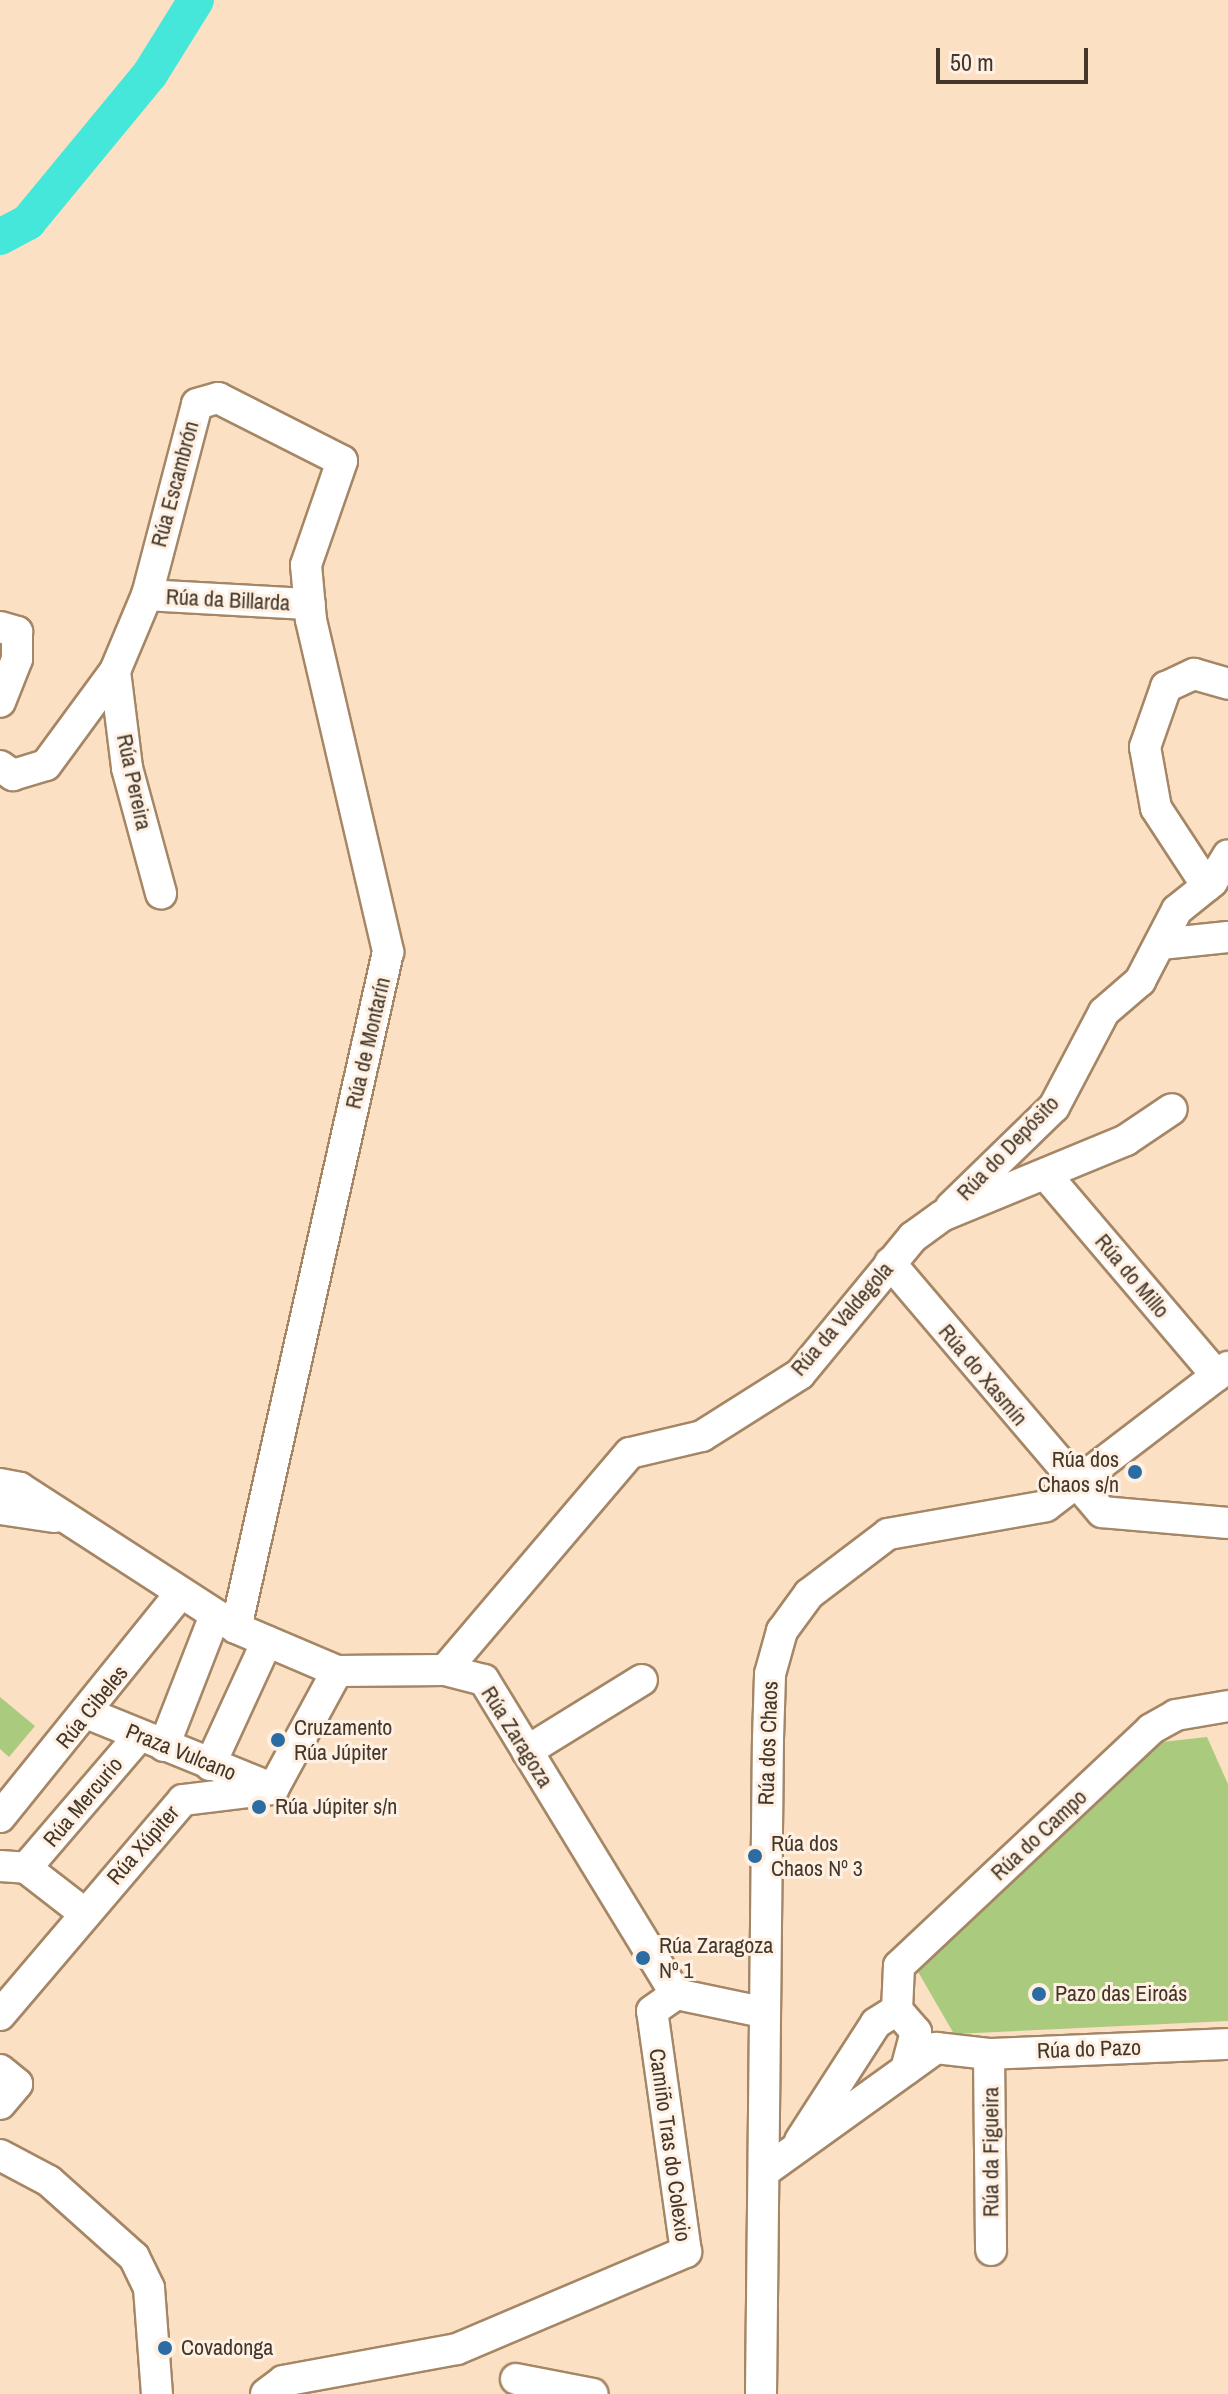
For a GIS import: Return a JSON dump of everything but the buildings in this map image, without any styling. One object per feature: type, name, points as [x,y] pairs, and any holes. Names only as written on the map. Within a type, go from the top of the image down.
[{"type":"street","name":"Rúa Escambrón","points":[[0,766],[13,775],[46,765],[115,671],[147,595],[197,404],[218,398],[342,461]]},
{"type":"street","name":"Rúa de Montarín","points":[[151,1741],[225,1621],[388,952],[310,604],[306,565],[342,461]]},
{"type":"street","name":"Rúa da Billarda","points":[[147,595],[310,604]]},
{"type":"street","points":[[0,627],[17,632],[17,659],[0,702]]},
{"type":"street","name":"Rúa Pereira","points":[[115,671],[127,768],[161,893]]},
{"type":"street","points":[[1207,886],[1156,808],[1145,747],[1166,687],[1194,674],[1228,684]]},
{"type":"street","name":"Rúa do Depósito","points":[[942,1216],[1054,1107],[1104,1012],[1140,981],[1177,910],[1207,886],[1228,855]]},
{"type":"street","points":[[1161,944],[1228,937]]},
{"type":"street","name":"Rúa da Valdegola","points":[[445,1670],[630,1453],[702,1436],[800,1374],[890,1263],[942,1216],[1047,1176],[1172,1109]]},
{"type":"street","name":"Rúa do Millo","points":[[1047,1176],[1222,1371]]},
{"type":"street","name":"Rúa do Xasmín","points":[[890,1263],[1076,1487],[1102,1512],[1228,1523]]},
{"type":"street","name":"Rúa dos Chaos","points":[[761,2394],[765,2171],[762,2012],[770,1674],[791,1615],[888,1534],[948,1518],[1017,1515],[1076,1487],[1222,1371]]},
{"type":"street","name":"Rúa Zaragoza","points":[[0,1484],[20,1488],[57,1518],[225,1621],[337,1671],[445,1670],[484,1680],[676,1994]]},
{"type":"street","points":[[0,1509],[57,1518]]},
{"type":"street","name":"Rúa Cibeles","points":[[0,1817],[89,1714],[180,1594]]},
{"type":"street","points":[[210,1765],[267,1641]]},
{"type":"street","points":[[273,1789],[337,1671]]},
{"type":"street","points":[[527,1751],[642,1680]]},
{"type":"street","name":"Rúa do Campo","points":[[906,2016],[899,1966],[1151,1729],[1176,1715],[1228,1706]]},
{"type":"street","name":"Praza Vulcano","points":[[89,1714],[273,1789]]},
{"type":"street","name":"Rúa Mercurio","points":[[13,1867],[151,1741]]},
{"type":"street","name":"Rúa Xúpiter","points":[[0,2015],[11,1981],[83,1912],[183,1800],[273,1789]]},
{"type":"street","points":[[13,1867],[83,1912]]},
{"type":"street","points":[[676,1994],[762,2012]]},
{"type":"street","name":"Camiño Tras do Colexio","points":[[266,2394],[283,2381],[457,2349],[686,2252],[652,2011],[676,1994]]},
{"type":"street","points":[[906,2016],[951,2050]]},
{"type":"street","points":[[906,2016],[906,2070]]},
{"type":"street","name":"Rúa do Pazo","points":[[793,2152],[876,2023],[906,2016]]},
{"type":"street","name":"Rúa do Pazo","points":[[765,2171],[906,2070],[922,2053],[951,2050],[989,2054],[1228,2044]]},
{"type":"street","name":"Rúa da Figueira","points":[[989,2054],[991,2250]]},
{"type":"street","points":[[0,2070],[17,2084],[0,2104]]},
{"type":"street","points":[[0,2155],[49,2181],[134,2257],[149,2288],[157,2394]]},
{"type":"street","points":[[516,2379],[593,2394]]},
{"type":"green space","points":[[0,1697],[35,1726],[9,1757],[0,1749]]},
{"type":"green space","points":[[1207,1737],[1228,1784],[1228,2021],[954,2034],[917,1970],[1153,1743]]},
{"type":"waterway","points":[[0,237],[28,222],[150,74],[196,0]]},
{"type":"place","name":"Rúa dos Chaos s/n","points":[[1135,1472]]},
{"type":"place","name":"Cruzamento Rúa Júpiter","points":[[278,1740]]},
{"type":"place","name":"Rúa Júpiter s/n","points":[[259,1807]]},
{"type":"place","name":"Rúa dos Chaos Nº 3","points":[[755,1856]]},
{"type":"place","name":"Rúa Zaragoza Nº 1","points":[[643,1958]]},
{"type":"place","name":"Pazo das Eiroás","points":[[1039,1994]]},
{"type":"place","name":"Covadonga","points":[[165,2348]]}]
